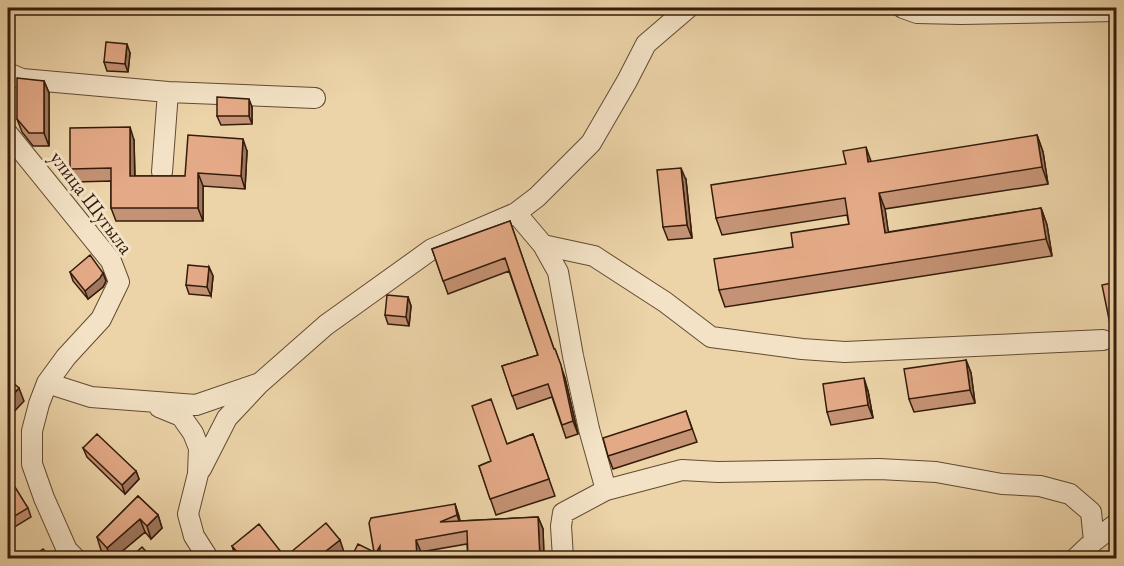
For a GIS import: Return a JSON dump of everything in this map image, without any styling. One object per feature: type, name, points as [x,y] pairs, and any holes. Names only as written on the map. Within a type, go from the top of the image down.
[{"type":"street","points":[[198,474],[227,418],[260,383],[326,325],[432,249],[516,213],[537,196],[591,143],[646,44],[688,8]]},
{"type":"street","points":[[903,8],[917,12],[961,14],[1116,10]]},
{"type":"street","points":[[8,73],[22,79],[168,92],[315,98]]},
{"type":"street","points":[[162,172],[168,92]]},
{"type":"street","name":"улица Шугыла","points":[[8,134],[111,261],[119,282],[101,319],[66,357],[47,383],[32,431],[32,464],[67,550],[75,558]]},
{"type":"street","points":[[516,213],[543,245],[558,272],[589,429],[606,490]]},
{"type":"street","points":[[543,245],[594,256],[665,302],[711,337],[802,349],[846,352],[1103,340]]},
{"type":"street","points":[[47,383],[91,397],[196,405],[260,383]]},
{"type":"street","points":[[152,403],[181,416],[193,433],[199,448],[198,474],[188,514],[194,536],[208,558]]},
{"type":"street","points":[[563,558],[561,526],[563,513],[606,490],[682,470],[718,472],[879,469],[936,472],[1002,484],[1040,486],[1070,494],[1091,512],[1094,541]]},
{"type":"street","points":[[1076,558],[1116,524]]},
{"type":"building","points":[[106,42],[127,44],[125,64],[104,62]]},
{"type":"building","points":[[17,78],[44,81],[44,133],[29,133],[17,119]]},
{"type":"building","points":[[217,97],[249,99],[249,116],[217,116]]},
{"type":"building","points":[[130,127],[130,176],[185,176],[188,135],[243,139],[241,176],[198,173],[198,208],[111,208],[111,168],[70,169],[70,128]]},
{"type":"building","points":[[1037,135],[1042,167],[879,193],[885,233],[1041,208],[1046,239],[719,290],[714,259],[793,247],[791,233],[849,224],[845,198],[716,218],[711,185],[846,164],[843,151],[866,147],[868,162]]},
{"type":"building","points":[[681,168],[687,225],[663,227],[657,170]]},
{"type":"building","points":[[510,221],[561,365],[573,421],[562,425],[548,384],[512,396],[502,366],[538,355],[505,258],[443,281],[432,249]]},
{"type":"building","points":[[90,255],[103,273],[85,291],[70,272]]},
{"type":"building","points":[[188,265],[209,267],[207,287],[186,285]]},
{"type":"building","points":[[1116,282],[1116,322],[1110,324],[1102,285]]},
{"type":"building","points":[[387,295],[408,297],[406,317],[385,315]]},
{"type":"building","points":[[966,360],[970,390],[909,399],[904,369]]},
{"type":"building","points":[[8,378],[19,388],[8,400]]},
{"type":"building","points":[[864,378],[868,405],[827,412],[823,384]]},
{"type":"building","points":[[491,399],[507,444],[533,434],[549,479],[490,499],[479,466],[491,461],[472,406]]},
{"type":"building","points":[[686,411],[692,429],[608,456],[603,438]]},
{"type":"building","points":[[97,434],[136,471],[122,485],[83,448]]},
{"type":"building","points":[[10,479],[28,508],[8,520],[8,481]]},
{"type":"building","points":[[138,496],[158,515],[147,526],[140,519],[107,548],[97,537]]},
{"type":"building","points":[[455,504],[457,515],[440,522],[538,517],[540,558],[468,558],[467,531],[416,540],[417,558],[380,558],[380,546],[373,558],[351,558],[358,544],[374,552],[369,523],[371,518]]},
{"type":"building","points":[[326,523],[340,540],[317,558],[287,558],[282,556],[284,558],[242,558],[232,546],[259,524],[285,557]]},
{"type":"building","points":[[142,547],[152,558],[130,558]]},
{"type":"building","points":[[43,549],[51,558],[31,558]]}]
